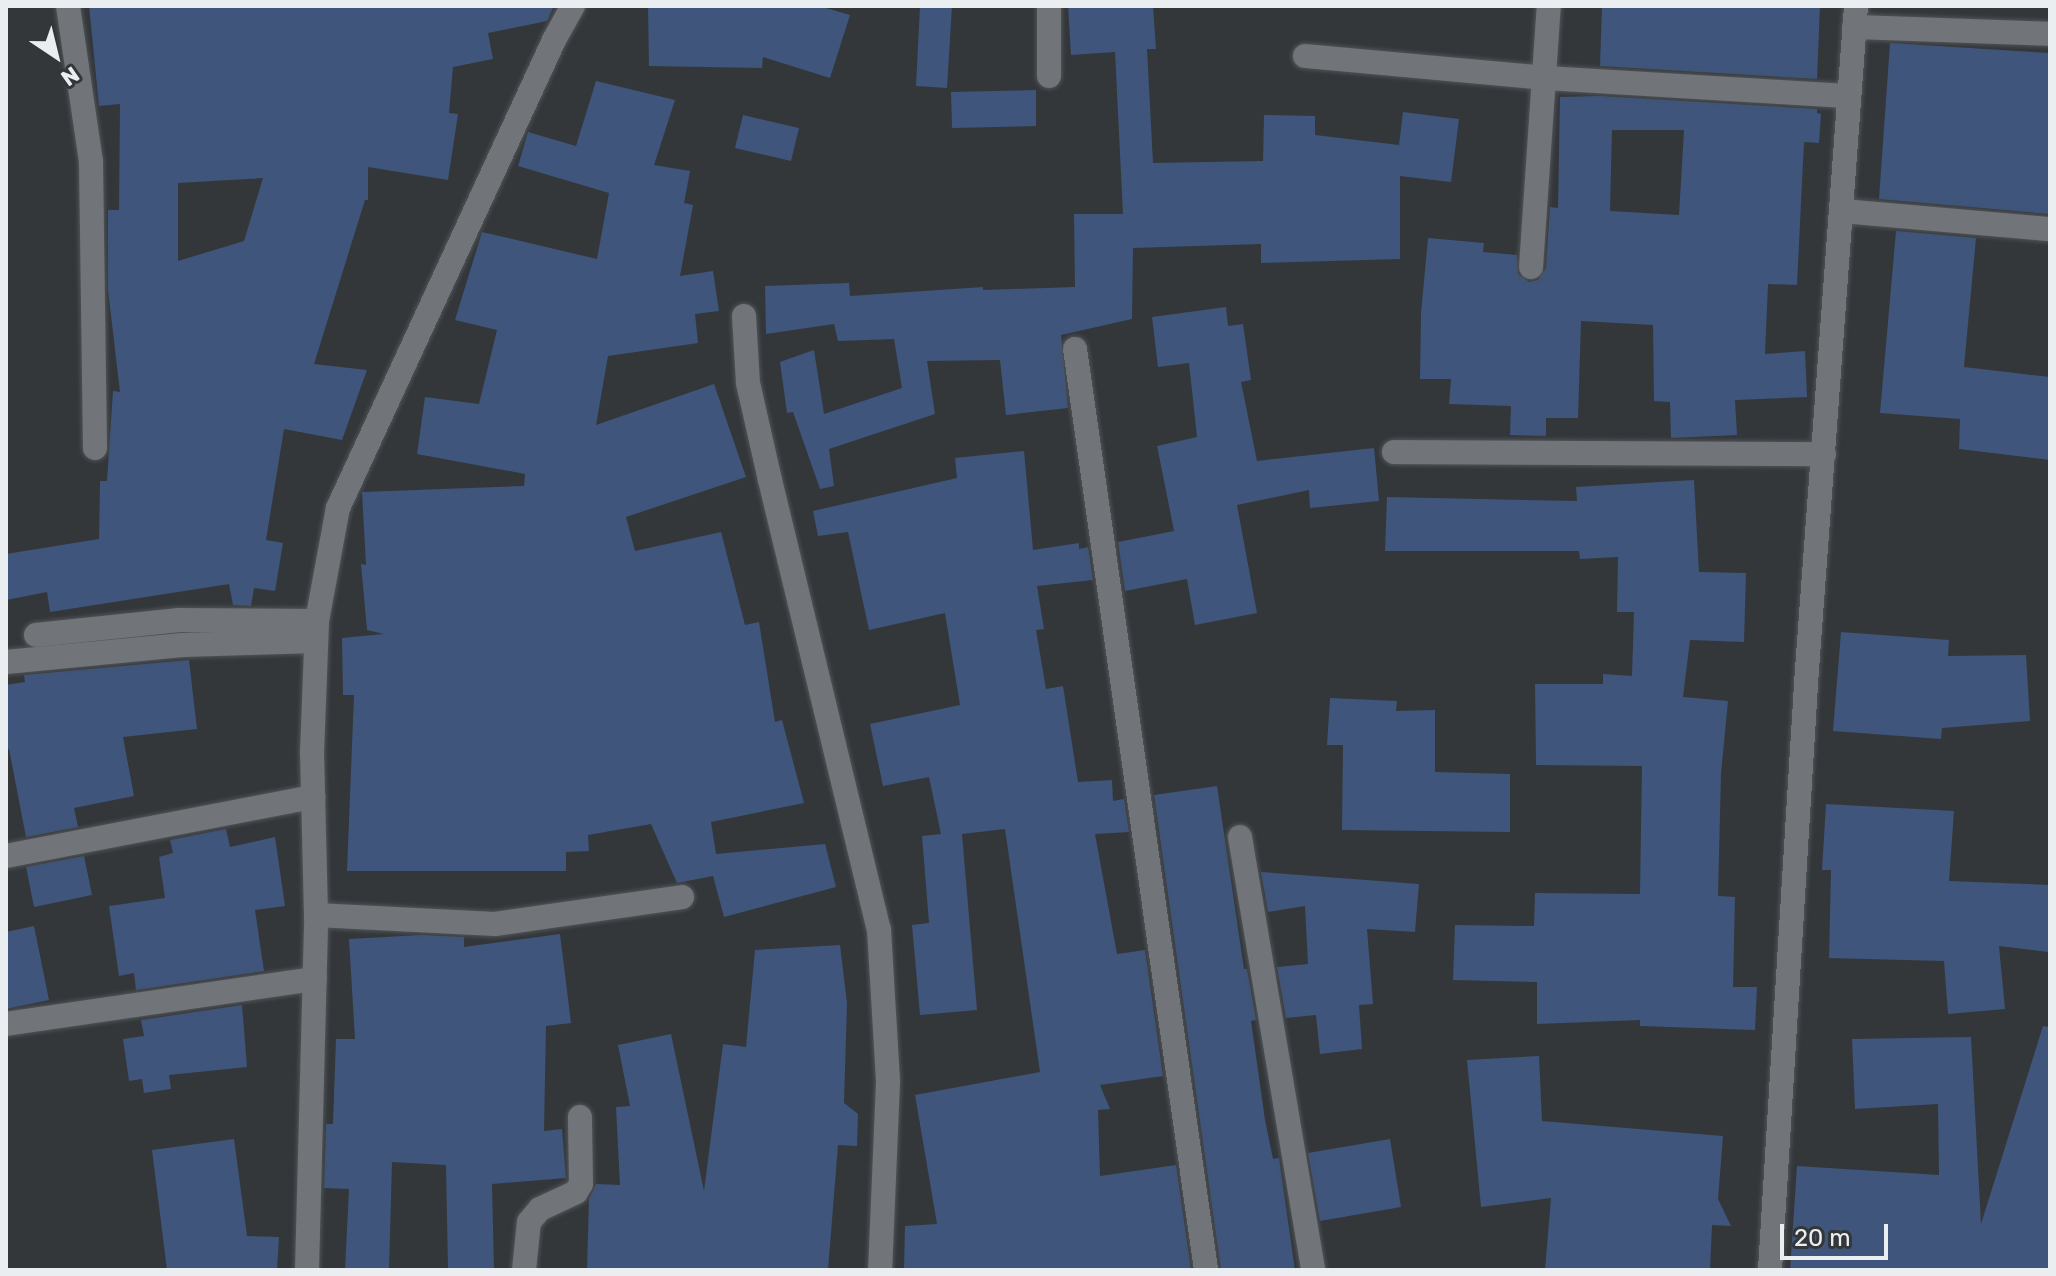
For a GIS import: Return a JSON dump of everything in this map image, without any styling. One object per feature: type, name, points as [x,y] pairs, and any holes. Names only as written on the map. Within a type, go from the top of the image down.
[{"type":"street","points":[[68,6],[91,161],[95,448]]},
{"type":"street","points":[[307,1270],[316,915],[313,797],[316,631],[338,508],[547,54],[573,6]]},
{"type":"street","points":[[1049,6],[1049,76]]},
{"type":"street","points":[[1531,267],[1549,6]]},
{"type":"street","points":[[1770,1270],[1843,211],[1847,96],[1855,17],[2050,34]]},
{"type":"street","points":[[1305,56],[1545,78],[1847,96]]},
{"type":"street","points":[[1843,211],[2050,229]]},
{"type":"street","points":[[744,316],[748,383],[763,452],[879,929],[888,1082],[880,1270]]},
{"type":"street","points":[[1075,349],[1206,1270]]},
{"type":"street","points":[[1394,452],[1824,454]]},
{"type":"street","points":[[36,635],[179,620],[316,631]]},
{"type":"street","points":[[6,662],[316,631]]},
{"type":"street","points":[[6,856],[313,797]]},
{"type":"street","points":[[1240,837],[1313,1270]]},
{"type":"street","points":[[316,915],[495,924],[682,897]]},
{"type":"street","points":[[6,1024],[315,979]]},
{"type":"street","points":[[524,1270],[529,1222],[540,1209],[576,1192],[581,1184],[580,1117]]},
{"type":"building","points":[[89,6],[554,6],[547,21],[488,33],[493,59],[453,67],[449,113],[458,114],[448,180],[368,167],[368,200],[365,200],[314,364],[367,370],[342,440],[284,429],[266,540],[283,543],[275,591],[254,588],[251,606],[233,605],[229,584],[50,612],[47,592],[6,600],[6,554],[99,539],[100,481],[107,481],[113,391],[120,392],[108,290],[108,210],[119,210],[120,104],[99,106]],"holes":[[[263,178],[244,241],[178,261],[178,183]]]},
{"type":"building","points":[[648,6],[819,6],[850,15],[830,78],[763,57],[762,68],[649,66]]},
{"type":"building","points":[[920,6],[952,6],[947,88],[916,86]]},
{"type":"building","points":[[1068,6],[1153,6],[1156,49],[1147,49],[1153,163],[1263,161],[1264,115],[1315,116],[1315,135],[1399,145],[1403,112],[1459,119],[1451,182],[1400,176],[1400,259],[1261,263],[1261,244],[1133,248],[1132,319],[1061,335],[1068,408],[1006,415],[1000,360],[927,361],[935,414],[829,449],[834,486],[820,489],[793,412],[787,413],[780,362],[814,350],[824,414],[902,388],[894,339],[838,341],[834,324],[766,334],[765,286],[849,283],[850,296],[983,287],[983,290],[1075,287],[1074,214],[1123,214],[1115,52],[1071,55]]},
{"type":"building","points":[[1602,6],[1820,6],[1817,79],[1600,66]]},
{"type":"building","points":[[1890,43],[2050,53],[2050,214],[1879,199]]},
{"type":"building","points":[[596,81],[675,100],[654,165],[690,171],[684,203],[693,205],[680,276],[713,271],[719,311],[695,314],[698,343],[608,356],[596,425],[714,384],[746,477],[626,517],[635,551],[721,532],[745,625],[759,622],[775,722],[782,720],[804,803],[711,822],[716,854],[825,844],[836,887],[724,917],[713,876],[677,883],[651,824],[588,835],[589,851],[566,852],[566,871],[347,871],[354,695],[343,695],[342,638],[384,634],[367,630],[361,564],[366,565],[362,492],[524,486],[525,474],[417,454],[425,397],[479,404],[497,330],[455,320],[482,232],[597,259],[609,193],[518,166],[528,132],[576,146]]},
{"type":"building","points":[[1036,90],[1036,126],[952,128],[951,92]]},
{"type":"building","points":[[1600,96],[1817,109],[1817,113],[1821,114],[1819,143],[1804,142],[1797,285],[1768,284],[1765,354],[1805,351],[1807,397],[1735,400],[1737,435],[1671,438],[1670,402],[1654,401],[1653,325],[1581,321],[1578,418],[1546,418],[1546,436],[1510,435],[1511,406],[1449,404],[1451,379],[1420,379],[1421,313],[1428,238],[1484,243],[1483,252],[1517,255],[1518,274],[1529,282],[1538,280],[1546,268],[1550,207],[1558,208],[1560,97]],"holes":[[[1612,130],[1684,130],[1679,215],[1610,211]]]},
{"type":"building","points":[[743,115],[799,128],[791,161],[735,148]]},
{"type":"building","points":[[1896,231],[1976,238],[1964,367],[2050,377],[2050,460],[1959,449],[1960,419],[1880,413]]},
{"type":"building","points":[[1226,307],[1228,326],[1243,324],[1251,380],[1241,382],[1257,461],[1374,448],[1379,501],[1310,508],[1309,490],[1237,505],[1257,613],[1195,625],[1187,579],[1125,591],[1118,542],[1174,531],[1157,446],[1197,437],[1189,363],[1158,367],[1152,317]]},
{"type":"building","points":[[1024,451],[1033,550],[1079,543],[1079,549],[1088,547],[1093,580],[1037,586],[1044,629],[1036,630],[1046,689],[1063,686],[1078,782],[1112,780],[1113,801],[1124,799],[1129,832],[1095,834],[1117,954],[1145,950],[1163,1076],[1100,1085],[1110,1109],[1098,1110],[1100,1176],[1176,1165],[1191,1270],[904,1270],[905,1226],[937,1224],[915,1095],[1040,1072],[1005,829],[962,834],[977,1010],[920,1015],[912,925],[929,923],[922,836],[941,834],[929,777],[883,786],[870,724],[960,705],[945,613],[869,630],[848,532],[818,536],[813,511],[957,478],[955,458]]},
{"type":"building","points":[[1694,480],[1699,572],[1746,573],[1744,642],[1690,640],[1683,697],[1728,701],[1721,774],[1718,896],[1735,897],[1733,987],[1757,987],[1755,1030],[1640,1026],[1640,1020],[1537,1024],[1537,982],[1453,980],[1455,925],[1534,926],[1535,893],[1640,894],[1642,766],[1536,765],[1535,684],[1603,684],[1603,674],[1632,676],[1634,612],[1617,612],[1618,557],[1580,559],[1579,551],[1385,551],[1387,497],[1577,501],[1576,487]]},
{"type":"building","points":[[1841,632],[1949,640],[1948,656],[2026,655],[2030,721],[1942,728],[1941,739],[1833,731]]},
{"type":"building","points":[[189,660],[197,729],[123,737],[134,796],[74,808],[78,827],[26,837],[9,749],[6,749],[6,685],[25,682],[24,675]]},
{"type":"building","points":[[1330,698],[1397,701],[1396,711],[1435,710],[1435,772],[1510,774],[1510,832],[1342,830],[1343,745],[1327,745]]},
{"type":"building","points":[[1217,786],[1244,969],[1247,969],[1256,1020],[1251,1021],[1265,1120],[1273,1159],[1279,1158],[1295,1270],[1221,1270],[1154,795]]},
{"type":"building","points":[[1826,804],[1954,811],[1949,881],[2050,885],[2048,952],[1999,946],[2005,1009],[1948,1014],[1944,961],[1829,958],[1831,870],[1822,870]]},
{"type":"building","points":[[226,829],[230,847],[275,837],[285,906],[255,910],[264,971],[136,990],[134,973],[119,976],[109,906],[165,898],[159,857],[173,853],[170,840]]},
{"type":"building","points":[[84,856],[92,895],[34,907],[26,867]]},
{"type":"building","points":[[1261,872],[1419,884],[1415,932],[1367,929],[1373,1004],[1359,1005],[1362,1049],[1320,1054],[1316,1015],[1286,1018],[1277,967],[1308,964],[1305,906],[1268,912]]},
{"type":"building","points":[[34,926],[49,1000],[6,1009],[6,932]]},
{"type":"building","points":[[560,934],[571,1023],[546,1026],[544,1131],[562,1129],[566,1178],[492,1184],[494,1270],[448,1270],[446,1165],[392,1162],[389,1270],[345,1270],[349,1189],[324,1188],[326,1124],[333,1124],[336,1039],[355,1039],[349,939],[421,935],[464,937],[464,947]]},
{"type":"building","points":[[840,945],[847,1003],[844,1103],[858,1114],[857,1146],[838,1145],[828,1270],[587,1270],[589,1199],[596,1184],[620,1185],[616,1107],[630,1106],[618,1045],[671,1034],[704,1191],[723,1044],[746,1047],[755,950]]},
{"type":"building","points":[[242,1005],[247,1067],[169,1075],[171,1089],[144,1093],[142,1079],[129,1081],[123,1039],[144,1036],[141,1020]]},
{"type":"building","points":[[2043,1026],[2050,1027],[2050,1270],[1790,1270],[1797,1166],[1939,1175],[1938,1104],[1855,1109],[1852,1039],[1971,1037],[1981,1224]]},
{"type":"building","points":[[1539,1056],[1542,1121],[1723,1136],[1718,1199],[1731,1226],[1712,1225],[1710,1270],[1545,1270],[1551,1198],[1481,1207],[1467,1060]]},
{"type":"building","points":[[234,1139],[247,1236],[279,1237],[277,1270],[167,1270],[152,1150]]},
{"type":"building","points":[[1390,1139],[1401,1207],[1320,1221],[1308,1153]]}]
